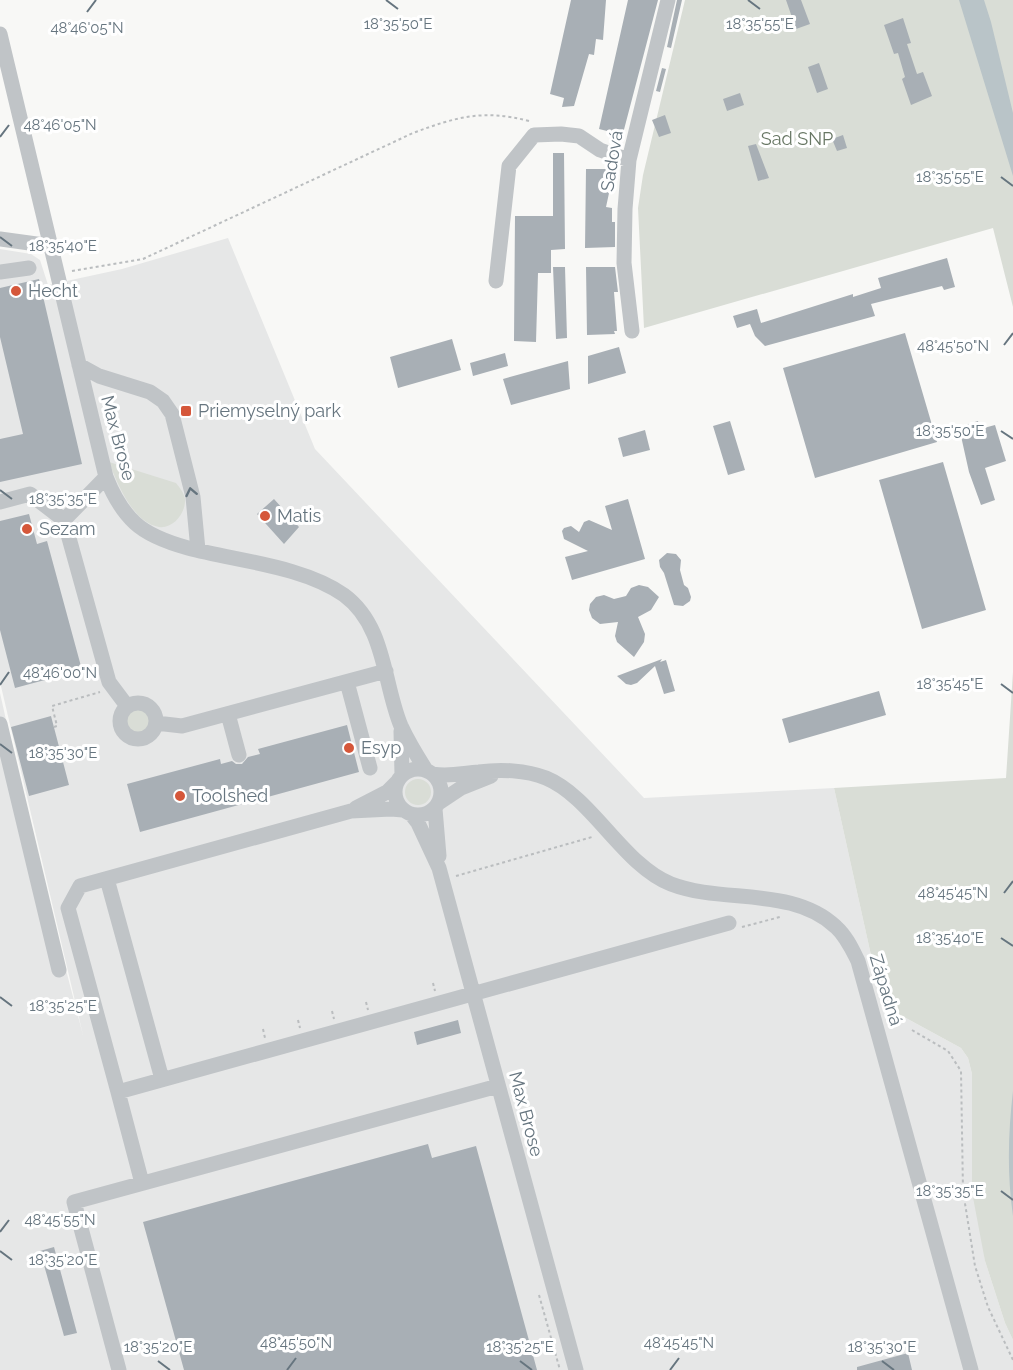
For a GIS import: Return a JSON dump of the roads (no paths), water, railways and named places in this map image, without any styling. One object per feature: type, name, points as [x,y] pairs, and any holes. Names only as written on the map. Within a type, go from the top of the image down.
[{"type":"street","name":"Sadová","points":[[632,331],[624,263],[624,208],[629,160],[668,0]]},
{"type":"street","name":"Max Brose","points":[[0,34],[106,477],[113,495],[136,525],[157,537],[198,550],[305,575],[326,583],[346,597],[365,616],[378,644],[401,725],[430,772],[439,781],[442,789],[437,805],[445,873],[473,993],[576,1370]]},
{"type":"street","points":[[496,281],[509,166],[534,135],[579,136],[600,150],[629,160]]},
{"type":"street","points":[[0,239],[51,246]]},
{"type":"street","points":[[0,272],[29,268]]},
{"type":"street","points":[[79,365],[99,376],[150,392],[163,401],[172,414],[193,497],[198,550]]},
{"type":"street","points":[[64,520],[106,477]]},
{"type":"street","points":[[0,502],[30,494],[64,520],[109,682],[127,706]]},
{"type":"street","points":[[156,723],[182,726],[386,671]]},
{"type":"street","points":[[347,682],[370,768]]},
{"type":"street","points":[[139,702],[147,705],[155,714],[156,723],[153,732],[139,739],[129,737],[122,729],[120,719],[127,706],[139,702]]},
{"type":"street","points":[[228,714],[239,755]]},
{"type":"street","points":[[0,724],[59,970]]},
{"type":"street","name":"Max Brose","points":[[401,725],[396,799],[418,824],[445,873]]},
{"type":"street","points":[[351,811],[387,792],[413,769],[430,772]]},
{"type":"street","name":"Západná","points":[[430,772],[444,776],[480,771],[526,772],[548,778],[571,794],[642,866],[657,878],[694,890],[785,902],[810,909],[824,916],[848,940],[858,961],[971,1370]]},
{"type":"street","name":"Západná","points":[[437,805],[461,788],[502,772]]},
{"type":"street","points":[[142,1183],[68,908],[80,886],[351,811],[391,808],[424,815],[437,805]]},
{"type":"street","points":[[107,879],[162,1079]]},
{"type":"street","points":[[118,1092],[729,923]]},
{"type":"street","points":[[119,1370],[74,1202],[498,1086]]},
{"type":"place","name":"Hecht","points":[[16,291]]},
{"type":"place","name":"Priemyselný park","points":[[186,411]]},
{"type":"place","name":"Matis","points":[[265,516]]},
{"type":"place","name":"Sezam","points":[[27,529]]},
{"type":"place","name":"Esyp","points":[[349,748]]},
{"type":"place","name":"Toolshed","points":[[180,796]]},
{"type":"park label","name":"Sad SNP","points":[[797,139]]}]
